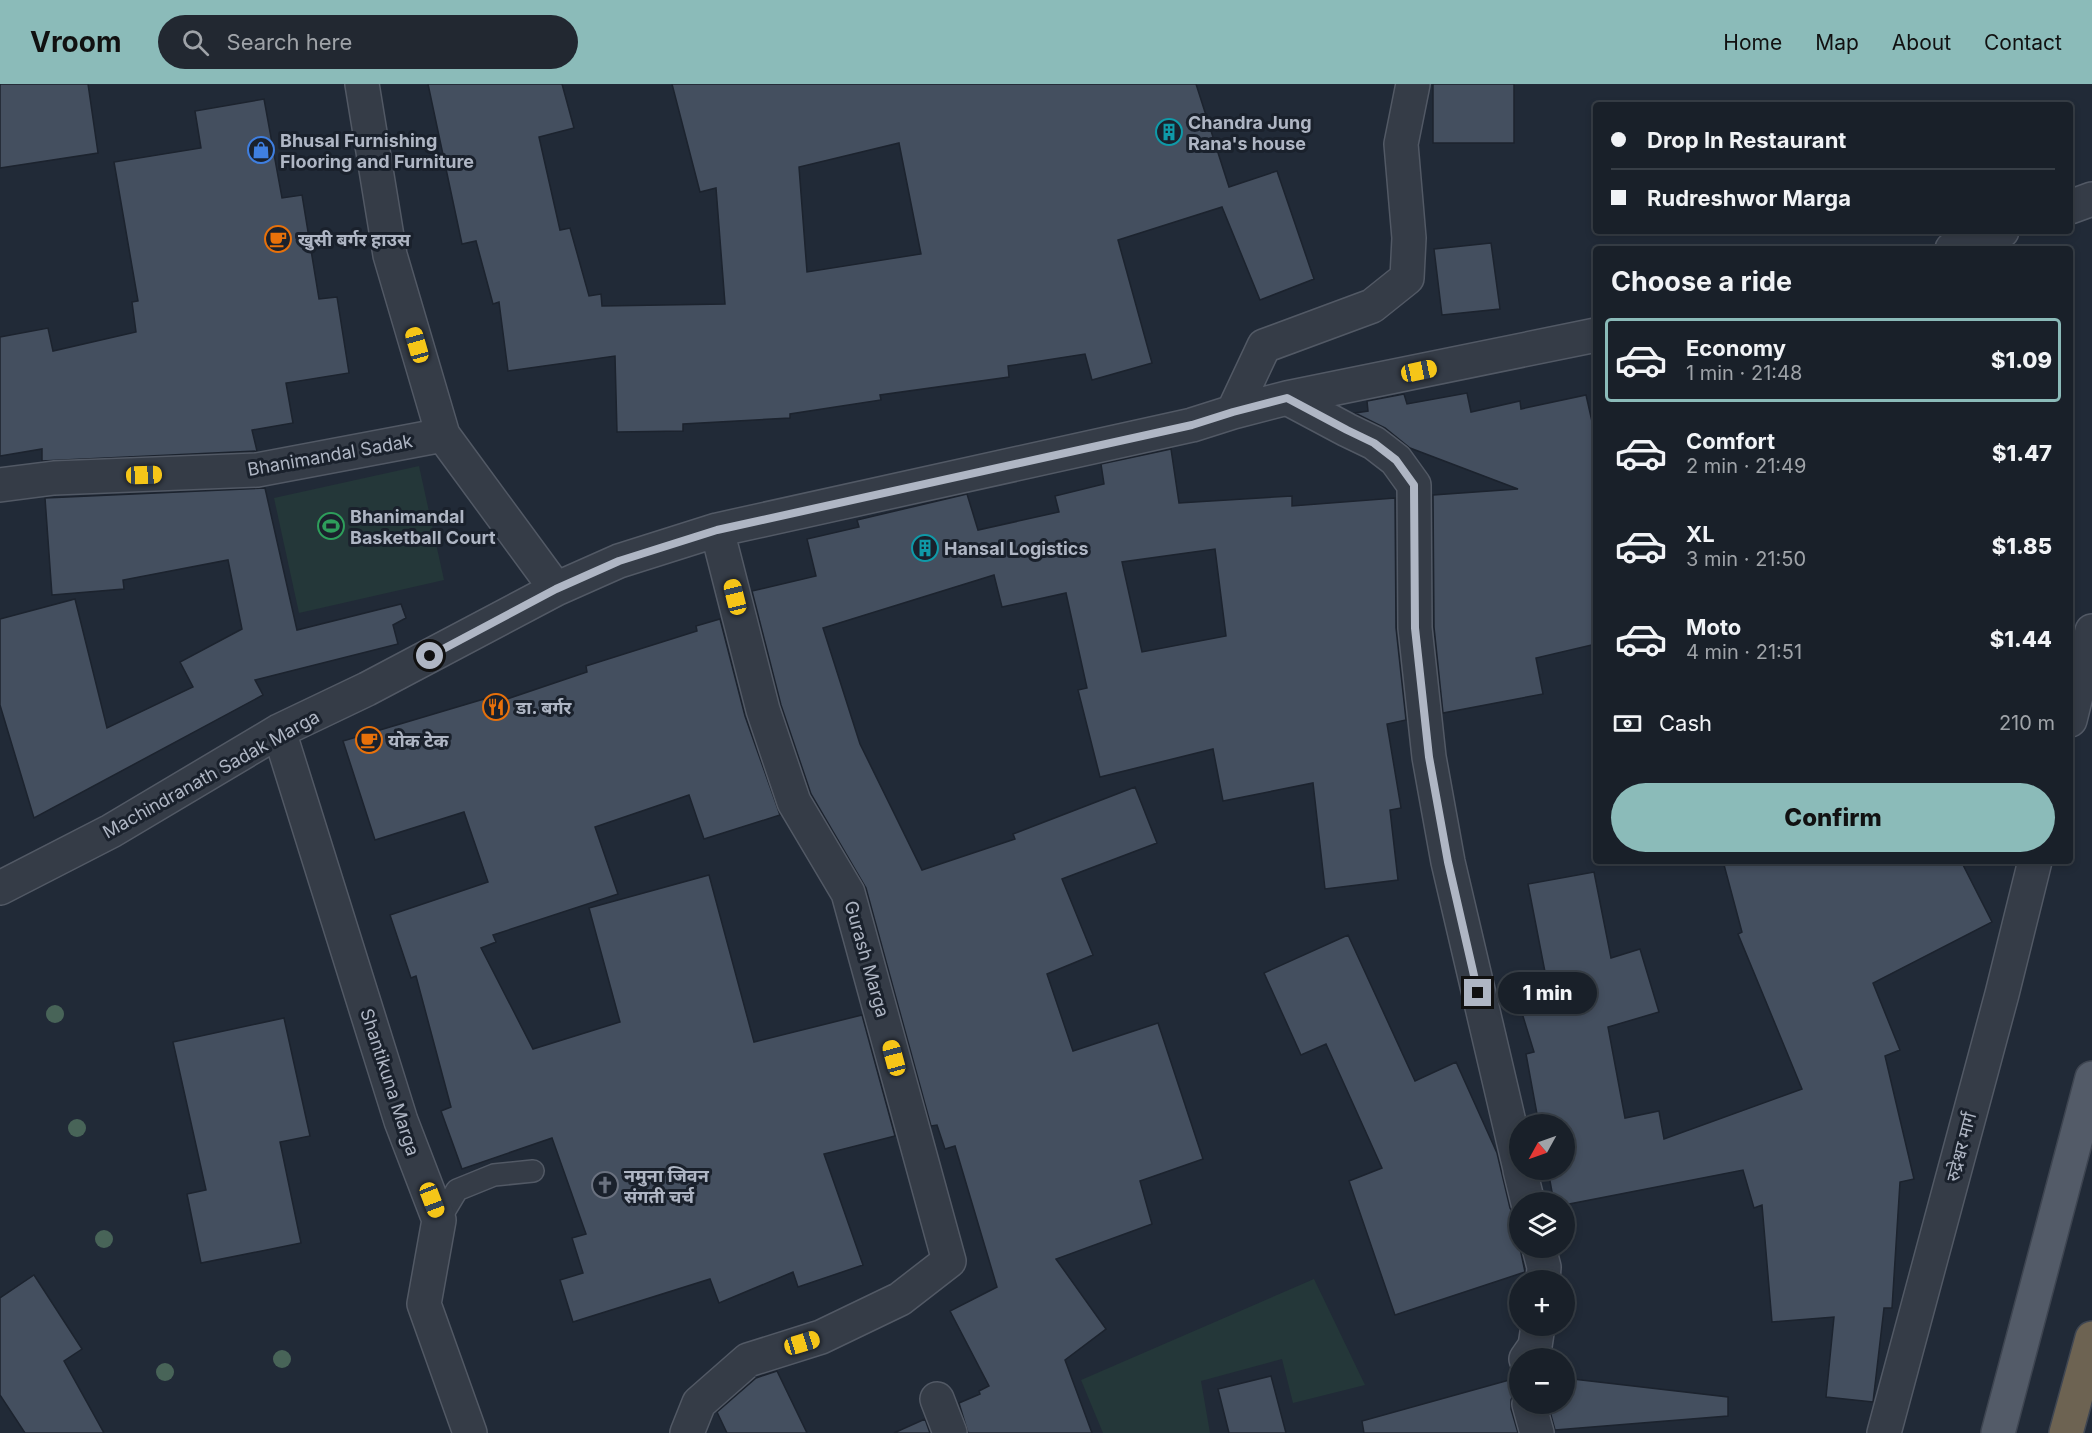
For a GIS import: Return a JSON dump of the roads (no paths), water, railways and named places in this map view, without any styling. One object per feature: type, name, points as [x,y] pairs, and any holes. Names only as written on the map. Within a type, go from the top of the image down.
[{"type":"highway","points":[[2066,1433],[2092,1338]]},
{"type":"main road","points":[[1998,1433],[2092,1078]]},
{"type":"street","points":[[362,84],[390,255],[444,435],[556,589]]},
{"type":"street","points":[[1233,412],[1264,346],[1372,306],[1407,278],[1409,238],[1401,144],[1413,84]]},
{"type":"street","points":[[2073,206],[2092,199]]},
{"type":"street","points":[[1960,246],[1994,234]]},
{"type":"street","name":"Machindranath Sadak Marga","points":[[0,888],[111,831],[279,731],[367,689],[556,589],[619,561],[717,530],[1192,425],[1287,398],[1593,336]]},
{"type":"street","points":[[1287,398],[1374,443],[1396,460],[1414,485],[1415,628],[1429,757],[1448,862],[1509,1122]]},
{"type":"street","name":"Bhanimandal Sadak","points":[[0,485],[54,478],[257,470],[444,435]]},
{"type":"street","name":"Gurash Marga","points":[[687,1433],[699,1403],[748,1360],[821,1337],[900,1299],[949,1261],[848,893],[794,802],[763,710],[717,530]]},
{"type":"street","points":[[2073,708],[2092,631]]},
{"type":"street","name":"Shantikuna Marga","points":[[279,731],[401,1121],[439,1220]]},
{"type":"street","name":"रुद्रेश्वर मार्ग","points":[[1884,1433],[2002,994],[2034,864]]},
{"type":"street","points":[[439,1220],[424,1305],[470,1433]]},
{"type":"street","points":[[937,1399],[950,1433]]},
{"type":"street","points":[[1532,1414],[1537,1433]]},
{"type":"lane","points":[[439,1220],[457,1190],[494,1175],[533,1171]]},
{"type":"place","name":"Chandra Jung Rana's house","points":[[1169,132]]},
{"type":"place","name":"Bhusal Furnishing Flooring and Furniture","points":[[261,150]]},
{"type":"place","name":"खुसी बर्गर हाउस","points":[[278,239]]},
{"type":"place","name":"Bhanimandal Basketball Court","points":[[331,526]]},
{"type":"place","name":"Hansal Logistics","points":[[925,548]]},
{"type":"place","name":"डा. बर्गर","points":[[496,707]]},
{"type":"place","name":"योक टेक","points":[[369,740]]},
{"type":"place","name":"नमुना जिवन संगती चर्च","points":[[605,1185]]}]
